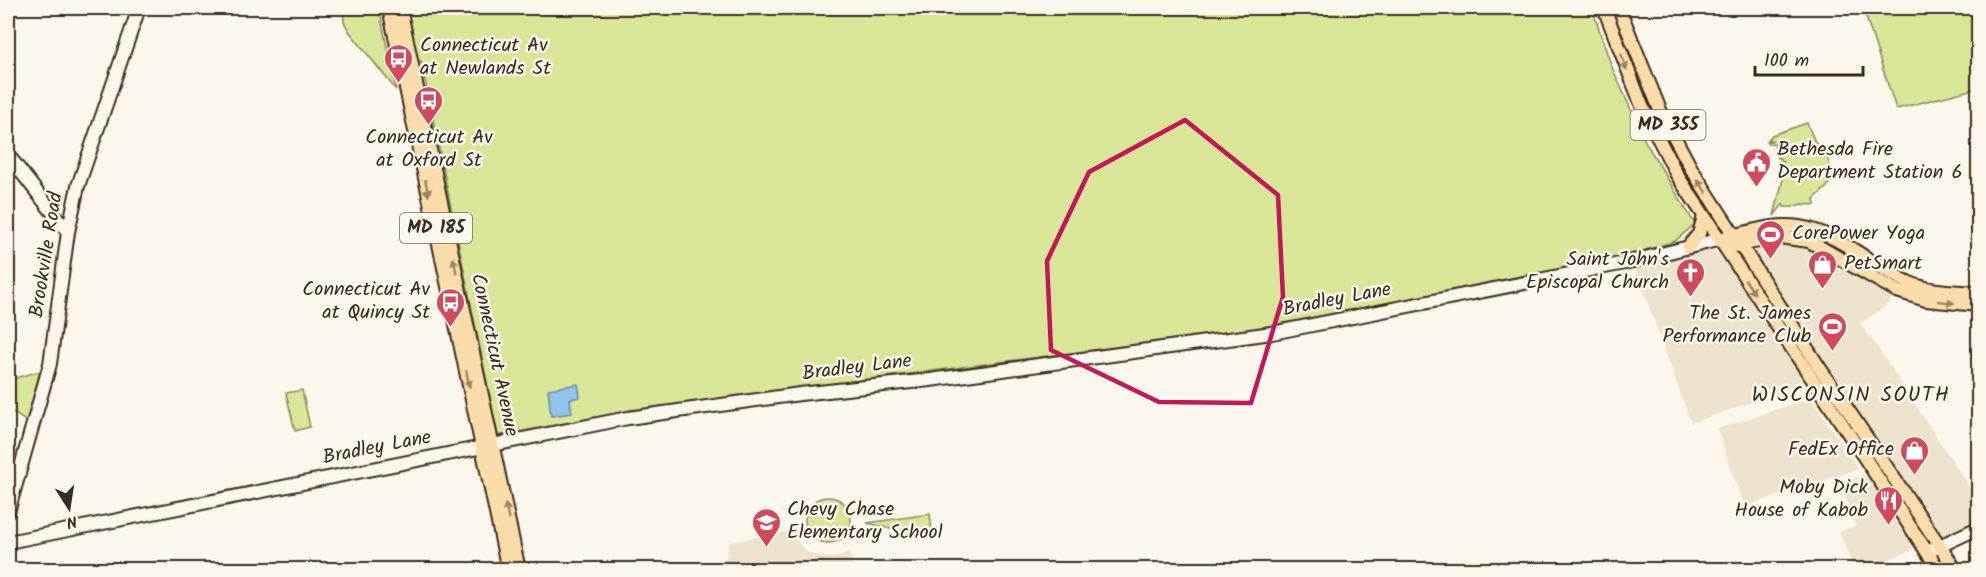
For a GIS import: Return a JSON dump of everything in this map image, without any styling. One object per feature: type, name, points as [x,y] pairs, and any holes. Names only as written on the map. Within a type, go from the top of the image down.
[{"type":"main road","name":"Brookville Road","points":[[8,512],[48,372],[68,232],[78,186],[139,8]]},
{"type":"main road","name":"Connecticut Avenue","points":[[389,8],[488,447],[519,570]]},
{"type":"main road","name":"Connecticut Avenue","points":[[400,8],[488,447],[508,570]]},
{"type":"main road","name":"MD 355","points":[[1604,8],[1633,87],[1677,176],[1704,216],[1718,242],[1939,570]]},
{"type":"main road","name":"MD 355","points":[[1619,8],[1666,121],[1691,168],[1819,367],[1956,570]]},
{"type":"main road","points":[[8,155],[68,232]]},
{"type":"main road","points":[[1688,247],[1699,234],[1704,216]]},
{"type":"main road","points":[[1736,240],[1768,227],[1801,227],[1838,240],[1911,283],[1939,290],[1978,293]]},
{"type":"main road","points":[[1718,242],[1779,237],[1809,241],[1897,291],[1915,297],[1978,305]]},
{"type":"main road","name":"Bradley Lane","points":[[8,542],[628,418],[800,394],[930,380],[1272,333],[1718,242]]},
{"type":"main road","points":[[1915,297],[1922,292],[1939,290]]},
{"type":"main road","points":[[1928,552],[1978,528]]},
{"type":"main road","points":[[1940,546],[1951,545],[1978,536]]},
{"type":"highlighted area","points":[[1185,120],[1278,195],[1283,297],[1251,403],[1159,402],[1051,350],[1047,261],[1089,172]]},
{"type":"shaded area","points":[[1788,242],[1813,248],[1893,294],[1890,303],[1860,324],[1978,500],[1978,523],[1941,536],[1929,520],[1755,257],[1761,245]]},
{"type":"shaded area","points":[[1710,250],[1718,252],[1751,298],[1802,378],[1796,387],[1691,423],[1634,265]]},
{"type":"shaded area","points":[[1811,398],[1858,469],[1744,507],[1717,429]]},
{"type":"shaded area","points":[[1863,475],[1870,478],[1902,526],[1913,548],[1911,551],[1862,569],[1854,569],[1839,532],[1856,526],[1845,495],[1838,497],[1834,487]]},
{"type":"shaded area","name":"Chevy Chase Elementary School","points":[[794,530],[799,544],[807,552],[822,558],[840,557],[849,551],[853,569],[723,569],[730,542]]},
{"type":"green space","points":[[343,8],[379,8],[396,90],[349,31],[344,22]]},
{"type":"green space","points":[[407,8],[1592,8],[1611,65],[1646,143],[1695,224],[1675,241],[1623,257],[1253,329],[627,411],[498,436],[421,61],[418,62]]},
{"type":"green space","points":[[1863,8],[1978,8],[1978,88],[1896,109]]},
{"type":"green space","points":[[1807,123],[1815,142],[1828,159],[1833,176],[1827,187],[1814,199],[1815,205],[1801,204],[1784,207],[1783,204],[1774,216],[1783,179],[1780,170],[1785,170],[1783,162],[1778,162],[1781,161],[1777,155],[1786,153],[1785,149],[1776,152],[1774,143],[1767,144],[1773,140],[1767,141],[1772,135]]},
{"type":"green space","points":[[40,371],[27,422],[8,409],[8,380]]},
{"type":"green space","points":[[302,390],[310,427],[295,431],[286,393]]},
{"type":"green space","points":[[828,497],[844,504],[851,520],[844,536],[828,543],[812,536],[805,520],[812,504]]},
{"type":"green space","points":[[930,514],[933,539],[867,523]]},
{"type":"water","points":[[578,384],[580,397],[570,399],[572,413],[551,416],[548,389]]},
{"type":"place","name":"Connecticut Av at Newlands St","points":[[399,84]]},
{"type":"place","name":"Connecticut Av at Oxford St","points":[[429,126]]},
{"type":"place","name":"Bethesda Fire Department Station 6","points":[[1756,188]]},
{"type":"place","name":"CorePower Yoga","points":[[1771,260]]},
{"type":"place","name":"PetSmart","points":[[1823,290]]},
{"type":"place","name":"Saint John's Episcopal Church","points":[[1690,298]]},
{"type":"place","name":"Connecticut Av at Quincy St","points":[[451,328]]},
{"type":"place","name":"The St. James Performance Club","points":[[1832,352]]},
{"type":"place","name":"FedEx Office","points":[[1915,476]]},
{"type":"place","name":"Moby Dick House of Kabob","points":[[1889,526]]},
{"type":"place","name":"Chevy Chase Elementary School","points":[[766,548]]},
{"type":"district","name":"WISCONSIN SOUTH","points":[[1851,395]]}]
